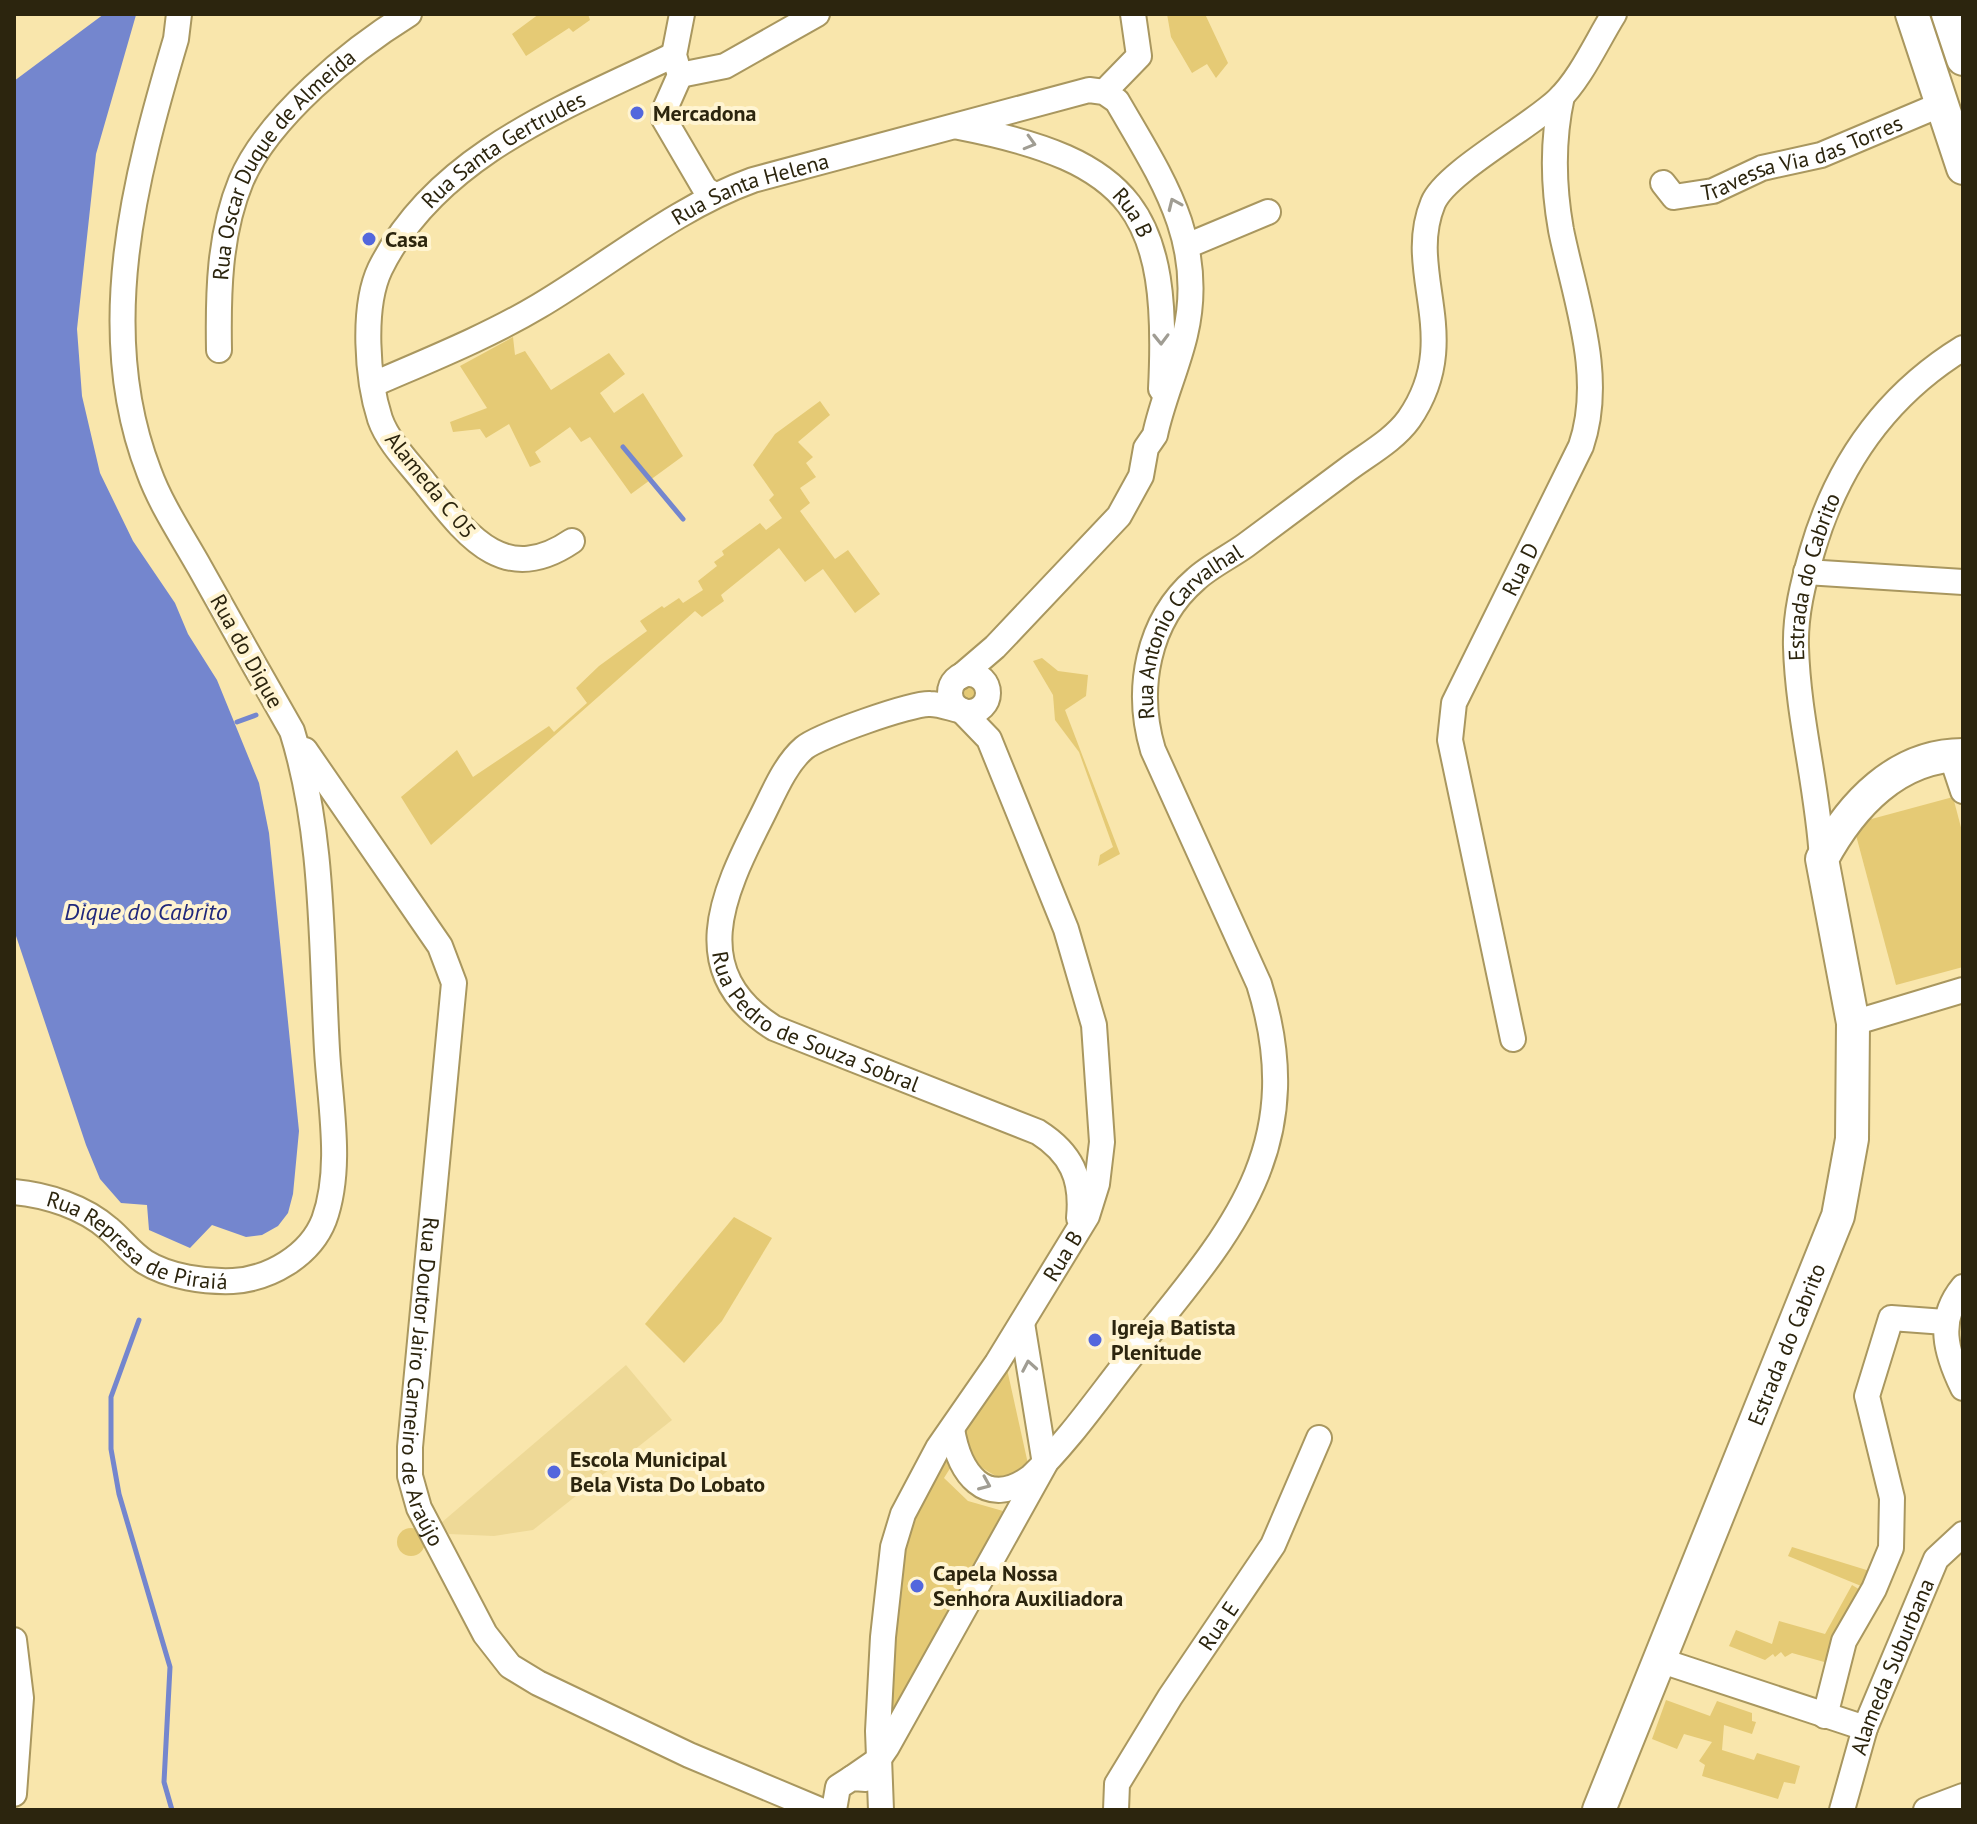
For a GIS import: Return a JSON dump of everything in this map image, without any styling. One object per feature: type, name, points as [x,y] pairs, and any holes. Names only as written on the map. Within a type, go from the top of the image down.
[{"type":"main road","points":[[1912,14],[1963,168]]},
{"type":"main road","points":[[1948,14],[1963,59]]},
{"type":"main road","points":[[1822,859],[1839,828],[1885,782],[1925,759],[1957,755]]},
{"type":"main road","name":"Estrada do Cabrito","points":[[1599,1810],[1838,1216],[1852,1139],[1853,1023],[1822,859]]},
{"type":"street","name":"Rua do Dique","points":[[179,14],[176,39],[143,160],[128,246],[122,331],[130,399],[145,460],[160,497],[292,731],[311,802],[316,845],[333,1149],[331,1180],[324,1220],[317,1233],[293,1259],[261,1277]]},
{"type":"street","name":"Rua Oscar Duque de Almeida","points":[[219,350],[223,251],[242,179],[296,106],[375,35],[409,14]]},
{"type":"street","points":[[682,14],[677,65],[664,119],[705,189],[713,194]]},
{"type":"street","name":"Rua Santa Gertrudes","points":[[374,384],[369,336],[373,289],[393,247],[436,194],[523,128],[677,65],[725,66],[817,14]]},
{"type":"street","points":[[1104,92],[1117,74],[1137,59],[1133,14]]},
{"type":"street","name":"Rua Antonio Carvalhal","points":[[1045,1464],[1237,1218],[1266,1156],[1273,1118],[1274,1047],[1259,984],[1195,847],[1147,729],[1144,690],[1156,636],[1195,579],[1364,458],[1408,420],[1428,379],[1436,338],[1426,249],[1427,223],[1433,201],[1447,184],[1532,124],[1562,96],[1614,14]]},
{"type":"street","name":"Rua Santa Helena","points":[[374,384],[497,329],[713,194],[753,180],[1089,90],[1104,92]]},
{"type":"street","name":"Rua B","points":[[927,703],[995,647],[1119,516],[1141,476],[1146,448],[1155,435],[1186,331],[1189,245],[1162,179],[1117,101],[1104,92]]},
{"type":"street","name":"Rua D","points":[[1513,1039],[1453,755],[1451,720],[1454,703],[1581,446],[1590,413],[1587,354],[1556,190],[1554,143],[1562,96]]},
{"type":"street","name":"Travessa Via das Torres","points":[[1663,183],[1674,197],[1713,191],[1762,168],[1821,155],[1942,104]]},
{"type":"street","name":"Rua B","points":[[954,126],[1041,146],[1097,172],[1116,187],[1145,230],[1156,259],[1160,301],[1159,415]]},
{"type":"street","points":[[1189,245],[1268,212]]},
{"type":"street","points":[[1160,301],[1189,300]]},
{"type":"street","name":"Estrada do Cabrito","points":[[1822,859],[1796,646],[1806,572],[1822,516],[1847,463],[1888,407],[1909,385],[1963,348]]},
{"type":"street","name":"Alameda C 05","points":[[374,384],[380,418],[388,434],[464,531],[488,549],[519,561],[551,556],[572,541]]},
{"type":"street","points":[[1806,572],[1963,582]]},
{"type":"street","points":[[989,739],[988,693],[995,647]]},
{"type":"street","points":[[960,710],[950,696],[958,678],[979,677],[988,693]]},
{"type":"street","points":[[927,703],[971,712],[981,708],[988,693]]},
{"type":"street","name":"Rua Pedro de Souza Sobral","points":[[927,703],[826,736],[798,754],[737,867],[723,908],[718,935],[725,974],[744,1004],[774,1028],[1038,1132],[1052,1141],[1065,1152],[1078,1181],[1081,1201],[1077,1233]]},
{"type":"street","name":"Rua B","points":[[881,1802],[878,1760],[883,1637],[893,1547],[913,1490],[1077,1233],[1093,1199],[1100,1167],[1102,1120],[1094,1025],[1066,929],[989,739],[960,710]]},
{"type":"street","name":"Rua Doutor Jairo Carneiro de Araújo","points":[[292,731],[359,833],[440,946],[454,983],[410,1447],[410,1476],[419,1508],[485,1634],[510,1666],[565,1696],[820,1810]]},
{"type":"street","points":[[1957,755],[1963,791]]},
{"type":"street","points":[[316,845],[359,833]]},
{"type":"street","points":[[1853,1023],[1963,990]]},
{"type":"street","name":"Rua Represa de Piraiá","points":[[14,1192],[47,1197],[88,1215],[157,1268],[217,1281],[261,1277]]},
{"type":"street","points":[[1963,1287],[1952,1300],[1945,1322],[1949,1357],[1963,1388]]},
{"type":"street","points":[[1825,1716],[1844,1641],[1874,1589],[1891,1548],[1892,1498],[1867,1396],[1891,1318],[1945,1322]]},
{"type":"street","points":[[781,1794],[811,1794],[848,1780],[878,1760],[1045,1464],[1022,1323]]},
{"type":"street","points":[[1038,1419],[1056,1435],[1073,1429]]},
{"type":"street","points":[[952,1429],[960,1463],[977,1483],[986,1487],[1007,1489],[1021,1484],[1045,1464]]},
{"type":"street","name":"Rua E","points":[[1116,1810],[1117,1784],[1170,1697],[1273,1545],[1319,1438]]},
{"type":"street","name":"Alameda Suburbana","points":[[1842,1810],[1865,1728],[1936,1559],[1963,1534]]},
{"type":"street","points":[[14,1640],[21,1698],[14,1794]]},
{"type":"street","points":[[1659,1660],[1865,1728]]},
{"type":"street","points":[[834,1810],[834,1795],[848,1780],[866,1779],[881,1802]]},
{"type":"street","points":[[1926,1810],[1963,1796]]},
{"type":"shaded area","points":[[539,14],[588,14],[590,20],[573,32],[569,28],[526,56],[512,34]]},
{"type":"shaded area","points":[[1167,14],[1205,14],[1228,63],[1216,78],[1207,64],[1192,73],[1171,37]]},
{"type":"shaded area","points":[[513,337],[515,355],[525,351],[551,390],[609,353],[625,374],[600,393],[614,413],[643,393],[683,456],[631,494],[590,437],[581,442],[570,427],[535,452],[541,462],[530,467],[509,424],[486,438],[480,429],[453,432],[450,422],[487,408],[460,366]]},
{"type":"shaded area","points":[[820,401],[830,415],[798,442],[813,457],[806,463],[816,477],[800,488],[810,503],[800,511],[835,559],[848,550],[880,594],[855,613],[823,569],[805,582],[779,548],[721,595],[724,601],[702,617],[695,611],[431,845],[401,797],[457,750],[473,777],[549,726],[554,732],[587,703],[576,688],[599,666],[647,631],[640,621],[662,606],[664,608],[679,598],[683,603],[703,590],[698,581],[717,566],[714,562],[724,555],[722,551],[760,523],[766,530],[782,518],[769,500],[774,495],[753,465],[775,434]]},
{"type":"shaded area","points":[[1042,658],[1058,671],[1088,675],[1086,696],[1065,710],[1120,854],[1098,866],[1100,855],[1113,847],[1079,752],[1055,720],[1053,695],[1033,661]]},
{"type":"shaded area","points":[[970,680],[980,683],[983,693],[980,703],[970,706],[960,703],[957,693],[960,683]]},
{"type":"shaded area","points":[[1953,797],[1963,835],[1963,967],[1896,985],[1853,824]]},
{"type":"shaded area","points":[[734,1217],[772,1238],[722,1321],[684,1363],[645,1324]]},
{"type":"shaded area","name":"Escola Municipal Bela Vista Do Lobato","points":[[626,1365],[672,1420],[533,1530],[494,1536],[449,1534],[441,1523]]},
{"type":"shaded area","points":[[1007,1369],[1028,1464],[1015,1475],[999,1478],[959,1454],[944,1478],[968,1501],[1003,1511],[890,1719],[898,1590],[916,1514],[944,1457]]},
{"type":"shaded area","points":[[411,1528],[421,1532],[425,1542],[421,1552],[411,1556],[401,1552],[397,1542],[401,1532]]},
{"type":"shaded area","points":[[1792,1547],[1873,1572],[1866,1588],[1788,1556]]},
{"type":"shaded area","points":[[1852,1585],[1867,1594],[1835,1665],[1792,1653],[1785,1657],[1781,1652],[1765,1660],[1729,1646],[1736,1630],[1772,1644],[1779,1621],[1825,1634]]},
{"type":"shaded area","points":[[1666,1700],[1710,1716],[1717,1701],[1752,1713],[1752,1721],[1756,1722],[1752,1734],[1724,1725],[1722,1750],[1754,1760],[1757,1753],[1800,1766],[1795,1784],[1784,1782],[1778,1799],[1702,1776],[1705,1765],[1699,1761],[1712,1742],[1684,1734],[1677,1749],[1652,1739]]},
{"type":"water","name":"Dique do Cabrito","points":[[104,14],[136,15],[96,154],[77,329],[82,396],[100,473],[133,541],[175,603],[188,634],[217,680],[259,783],[269,833],[299,1131],[293,1194],[288,1213],[278,1226],[262,1235],[246,1237],[212,1225],[190,1248],[149,1230],[147,1205],[121,1203],[100,1179],[14,930],[14,81]]},
{"type":"waterway","points":[[623,447],[683,519]]},
{"type":"waterway","points":[[237,722],[256,715]]},
{"type":"waterway","points":[[139,1320],[111,1397],[111,1449],[119,1494],[170,1667],[164,1782],[172,1810]]},
{"type":"place","name":"Mercadona","points":[[637,113]]},
{"type":"place","name":"Casa","points":[[369,239]]},
{"type":"place","name":"Igreja Batista Plenitude","points":[[1095,1340]]},
{"type":"place","name":"Escola Municipal Bela Vista Do Lobato","points":[[554,1472]]},
{"type":"place","name":"Capela Nossa Senhora Auxiliadora","points":[[917,1586]]}]
